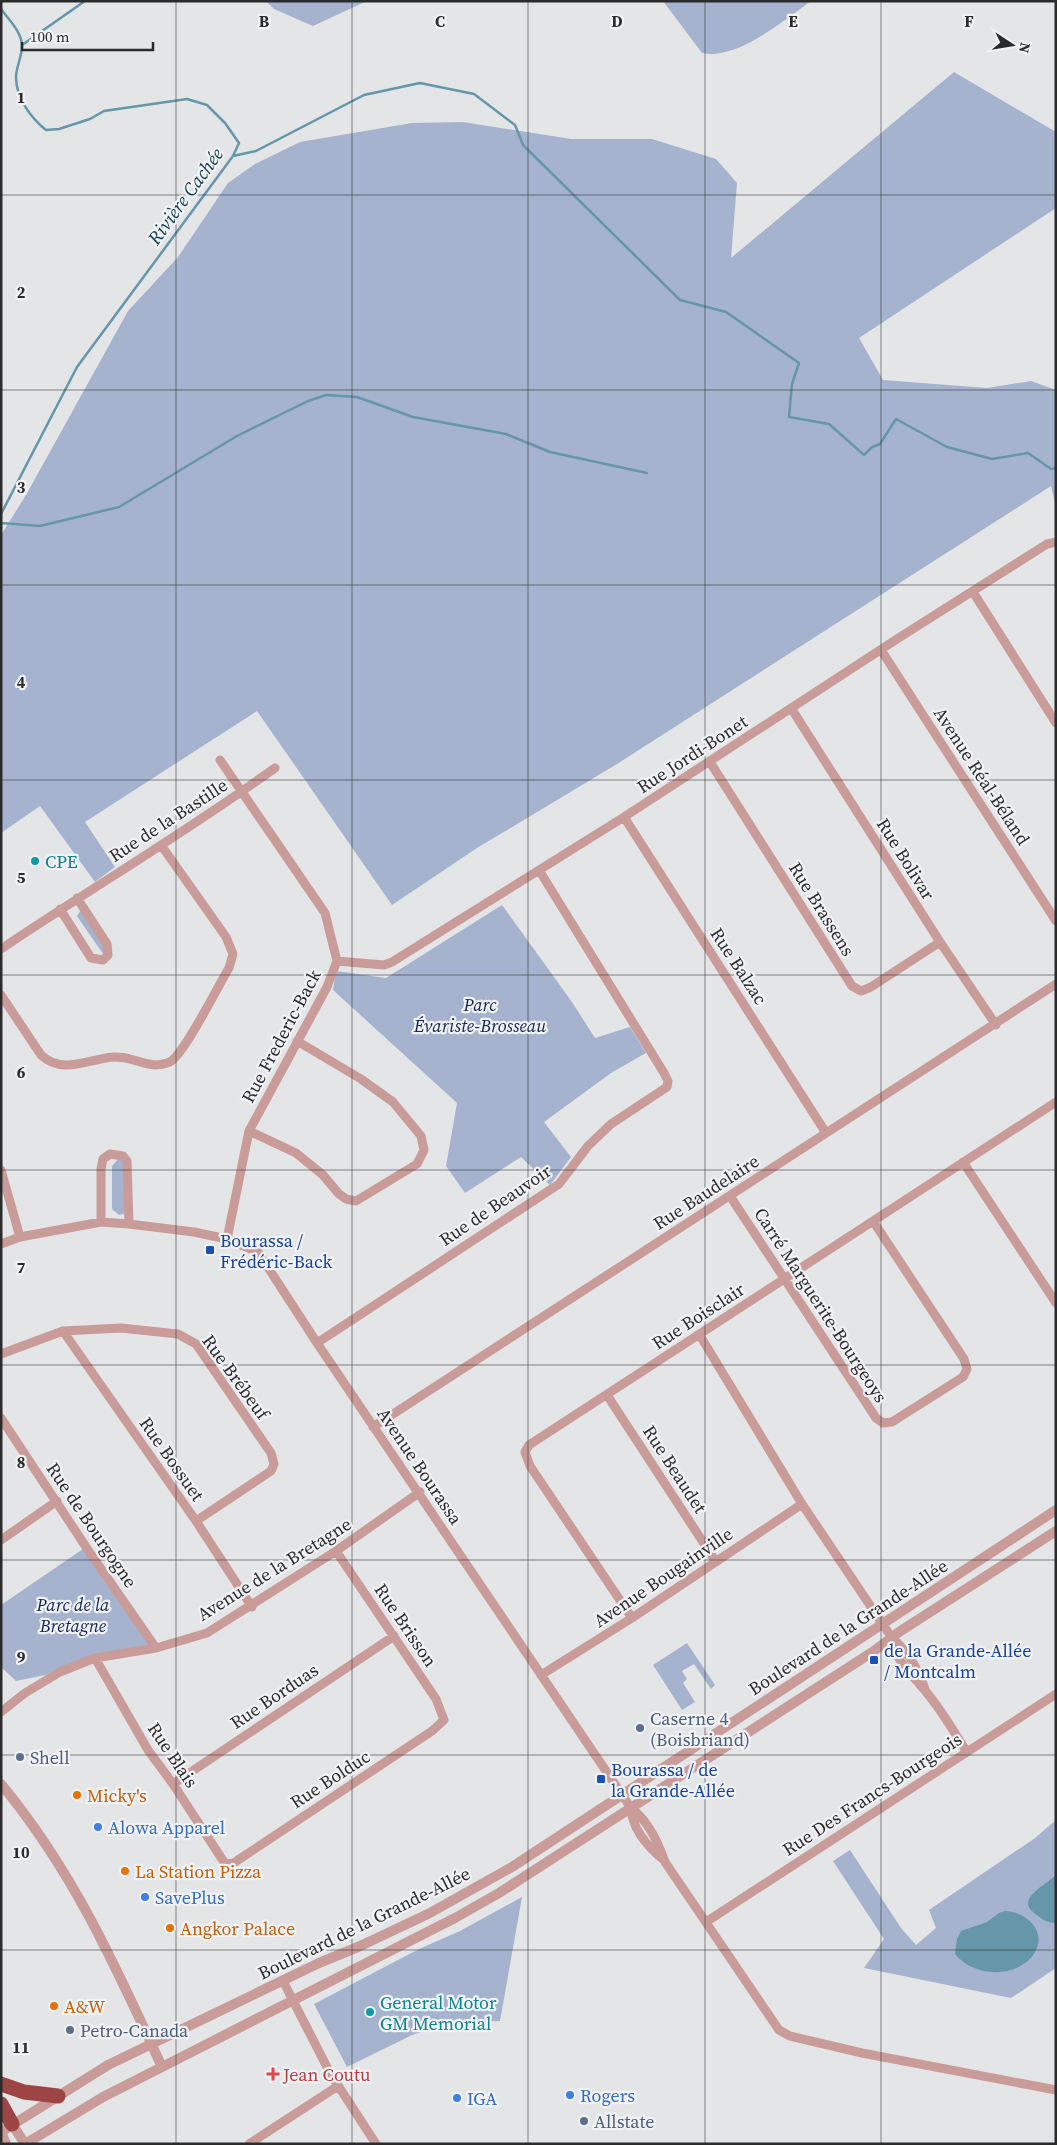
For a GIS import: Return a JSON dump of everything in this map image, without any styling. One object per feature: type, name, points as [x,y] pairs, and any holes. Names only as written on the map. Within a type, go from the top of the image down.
[{"type":"highway","points":[[1,2084],[24,2092],[58,2096]]},
{"type":"highway","points":[[1,2104],[4,2130]]},
{"type":"street","name":"Rue Jordi-Bonet","points":[[337,961],[384,965],[392,962],[624,817],[1047,544],[1056,542]]},
{"type":"street","points":[[973,592],[1056,723]]},
{"type":"street","name":"Avenue Réal-Béland","points":[[881,650],[1056,921]]},
{"type":"street","name":"Rue Bolivar","points":[[791,708],[940,942],[996,1025]]},
{"type":"street","name":"Rue Frederic-Back","points":[[220,760],[324,913],[337,961],[327,987],[249,1131],[227,1239]]},
{"type":"street","name":"Rue Brassens","points":[[710,762],[852,986],[861,990],[871,987],[940,942]]},
{"type":"street","name":"Rue de la Bastille","points":[[1,949],[242,792],[275,768]]},
{"type":"street","name":"Rue Balzac","points":[[624,817],[826,1133]]},
{"type":"street","points":[[1,995],[41,1055],[49,1062],[67,1066],[109,1057],[132,1058],[156,1065],[170,1062],[182,1049],[229,968],[232,954],[226,937],[161,845]]},
{"type":"street","name":"Rue de Beauvoir","points":[[317,1343],[560,1184],[588,1146],[611,1124],[667,1087],[668,1081],[664,1073],[539,870]]},
{"type":"street","points":[[60,909],[91,958],[103,960],[108,955],[106,944],[77,898]]},
{"type":"street","name":"Rue Baudelaire","points":[[373,1427],[996,1025],[1056,984]]},
{"type":"street","points":[[249,1131],[296,1153],[323,1174],[339,1194],[346,1199],[356,1201],[369,1195],[417,1164],[424,1150],[422,1136],[392,1102],[361,1079],[297,1041]]},
{"type":"street","name":"Rue Boisclair","points":[[632,1618],[530,1466],[525,1452],[530,1445],[963,1162],[1054,1105]]},
{"type":"street","points":[[101,1222],[101,1169],[103,1159],[110,1154],[123,1156],[127,1160],[129,1224]]},
{"type":"street","points":[[963,1162],[1056,1303]]},
{"type":"street","points":[[1,1170],[20,1237]]},
{"type":"street","name":"Carré Marguerite-Bourgeoys","points":[[730,1196],[876,1418],[883,1423],[892,1422],[934,1397],[963,1377],[967,1369],[966,1364],[873,1221]]},
{"type":"street","name":"Avenue Bourassa","points":[[1,1244],[20,1237],[101,1222],[129,1224],[227,1239],[258,1252],[373,1427],[420,1492],[631,1808]]},
{"type":"street","name":"Rue Brébeuf","points":[[1,1354],[63,1331],[130,1329],[178,1334],[196,1344],[270,1453],[274,1464],[271,1471],[196,1521]]},
{"type":"street","name":"Rue Bossuet","points":[[63,1331],[196,1521],[252,1606]]},
{"type":"street","points":[[699,1334],[802,1504],[883,1623],[892,1638],[894,1651],[911,1677],[926,1692],[967,1752]]},
{"type":"street","name":"Rue Beaudet","points":[[607,1395],[716,1562]]},
{"type":"street","name":"Rue de Bourgogne","points":[[1,1418],[86,1547],[156,1648]]},
{"type":"street","name":"Avenue de la Bretagne","points":[[1,1712],[25,1693],[60,1672],[94,1658],[156,1648],[208,1633],[336,1551],[420,1492]]},
{"type":"street","points":[[1,1540],[57,1501]]},
{"type":"street","name":"Avenue Bougainville","points":[[541,1675],[632,1618],[802,1504]]},
{"type":"street","name":"Boulevard de la Grande-Allée","points":[[4,2130],[108,2065],[428,1914],[519,1862],[1056,1510]]},
{"type":"street","name":"Boulevard de la Grande-Allée","points":[[25,2144],[102,2097],[488,1900],[1056,1531]]},
{"type":"street","name":"Rue Brisson","points":[[336,1551],[436,1699],[444,1720]]},
{"type":"street","name":"Rue Borduas","points":[[173,1784],[394,1636]]},
{"type":"street","name":"Rue Blais","points":[[94,1658],[148,1750],[173,1784],[224,1862],[232,1864]]},
{"type":"street","name":"Rue Des Francs-Bourgeois","points":[[706,1922],[1056,1694]]},
{"type":"street","name":"Rue Bolduc","points":[[232,1864],[432,1731],[444,1720]]},
{"type":"street","points":[[1,1784],[44,1839],[82,1901],[162,2067]]},
{"type":"street","points":[[631,1808],[639,1814],[659,1843],[665,1862],[772,2022],[787,2035],[862,2052],[1056,2090]]},
{"type":"street","points":[[283,1981],[338,2086],[376,2144]]},
{"type":"street","points":[[249,2144],[338,2086]]},
{"type":"street","points":[[4,2130],[25,2144]]},
{"type":"street","points":[[4,2130],[6,2144]]},
{"type":"green space","points":[[266,1],[367,1],[313,26],[274,9]]},
{"type":"green space","points":[[663,1],[811,1],[760,37],[730,51],[716,54],[702,53]]},
{"type":"green space","points":[[954,72],[1056,132],[1056,208],[859,338],[883,380],[987,388],[1031,381],[1056,390],[1056,508],[1051,486],[617,764],[477,848],[392,905],[257,711],[85,822],[115,867],[95,882],[40,806],[1,833],[1,535],[26,495],[128,311],[178,257],[228,183],[255,164],[300,142],[412,123],[463,122],[571,139],[652,139],[716,159],[737,183],[731,258]]},
{"type":"green space","name":"Parc Évariste-Brosseau","points":[[502,905],[572,1002],[595,1038],[630,1027],[646,1053],[611,1073],[544,1122],[571,1157],[550,1185],[521,1157],[465,1193],[446,1166],[457,1103],[333,990],[336,971],[386,978]]},
{"type":"green space","points":[[80,911],[84,913],[109,951],[103,954],[77,916]]},
{"type":"green space","points":[[118,1159],[123,1160],[127,1210],[124,1214],[119,1215],[112,1209],[112,1166]]},
{"type":"green space","name":"Parc de la Bretagne","points":[[86,1547],[156,1648],[95,1658],[60,1672],[16,1681],[1,1667],[1,1605]]},
{"type":"green space","points":[[687,1643],[715,1685],[711,1689],[694,1664],[682,1671],[687,1679],[683,1683],[695,1702],[682,1710],[653,1665]]},
{"type":"green space","points":[[1056,1820],[1056,1968],[1011,1998],[864,1968],[884,1939],[833,1861],[850,1850],[901,1928],[916,1945],[936,1928],[929,1910],[1035,1838]]},
{"type":"green space","points":[[522,1897],[500,2021],[448,2023],[412,2035],[347,2067],[314,2004],[419,1949],[460,1931]]},
{"type":"shaded area","points":[[1056,1875],[1056,1923],[1053,1923],[1034,1913],[1029,1908],[1028,1902],[1034,1892]]},
{"type":"shaded area","points":[[1005,1911],[1020,1914],[1032,1923],[1036,1929],[1038,1944],[1028,1961],[1008,1971],[996,1972],[973,1968],[963,1962],[955,1954],[957,1939],[961,1931],[987,1922]]},
{"type":"waterway","points":[[22,45],[85,1]]},
{"type":"waterway","name":"Rivière Cachée","points":[[1,9],[15,26],[20,36],[22,50],[16,77],[19,92],[25,107],[46,130],[59,129],[90,119],[104,111],[187,99],[207,105],[225,123],[239,143],[233,156],[77,367],[1,514]]},
{"type":"waterway","points":[[233,156],[256,151],[364,95],[420,83],[474,94],[515,125],[523,145],[680,300],[726,312],[799,363],[792,384],[789,417],[829,424],[864,455],[872,447],[880,444],[896,419],[947,447],[992,459],[1028,453],[1051,469],[1056,468]]},
{"type":"waterway","points":[[1,523],[40,526],[119,507],[237,436],[308,401],[326,395],[357,397],[413,417],[506,434],[550,452],[647,473]]},
{"type":"place","name":"CPE","points":[[35,861]]},
{"type":"place","name":"Bourassa / Frédéric-Back","points":[[210,1250]]},
{"type":"place","name":"de la Grande-Allée / Montcalm","points":[[874,1660]]},
{"type":"place","name":"Caserne 4 (Boisbriand)","points":[[640,1728]]},
{"type":"place","name":"Shell","points":[[20,1757]]},
{"type":"place","name":"Bourassa / de la Grande-Allée","points":[[601,1779]]},
{"type":"place","name":"Micky's","points":[[77,1795]]},
{"type":"place","name":"Alowa Apparel","points":[[98,1827]]},
{"type":"place","name":"La Station Pizza","points":[[125,1871]]},
{"type":"place","name":"SavePlus","points":[[145,1897]]},
{"type":"place","name":"Angkor Palace","points":[[170,1928]]},
{"type":"place","name":"A&W","points":[[54,2006]]},
{"type":"place","name":"General Motor GM Memorial","points":[[370,2012]]},
{"type":"place","name":"Petro-Canada","points":[[70,2030]]},
{"type":"place","name":"Jean Coutu","points":[[273,2074]]},
{"type":"place","name":"Rogers","points":[[570,2095]]},
{"type":"place","name":"IGA","points":[[457,2098]]},
{"type":"place","name":"Allstate","points":[[584,2121]]}]
